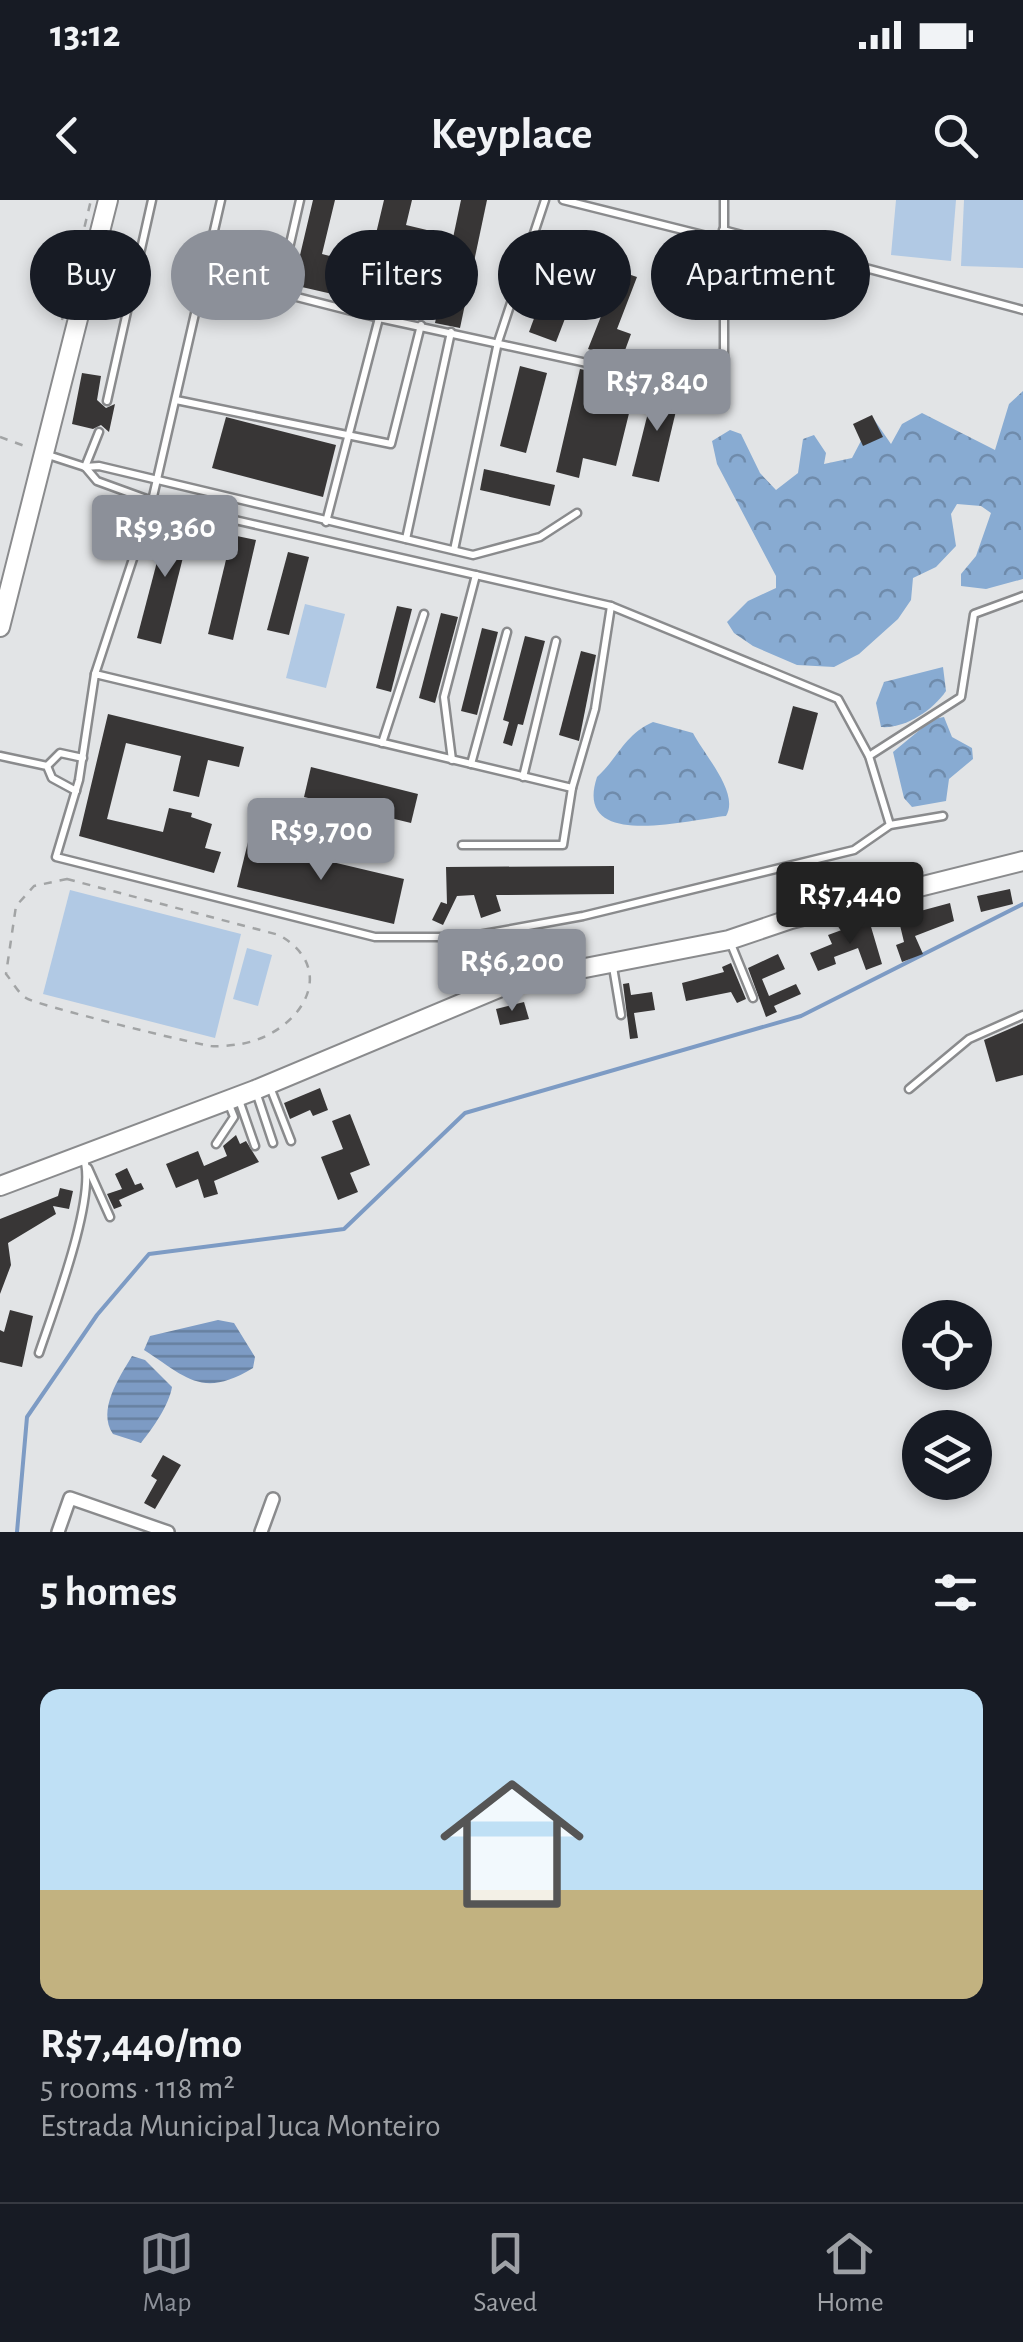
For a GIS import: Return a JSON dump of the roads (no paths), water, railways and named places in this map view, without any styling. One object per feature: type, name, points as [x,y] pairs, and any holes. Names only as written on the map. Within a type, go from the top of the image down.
[{"type":"street","points":[[100,230],[108,200]]},
{"type":"street","points":[[0,628],[78,320]]},
{"type":"street","points":[[0,1186],[85,1162],[513,982],[729,940],[792,919],[1023,862]]},
{"type":"street","points":[[58,1532],[70,1498],[168,1532]]},
{"type":"street","points":[[261,1532],[272,1499]]},
{"type":"lane","points":[[145,230],[152,200]]},
{"type":"lane","points":[[214,230],[222,200]]},
{"type":"lane","points":[[293,230],[300,200]]},
{"type":"lane","points":[[454,550],[498,342],[545,200]]},
{"type":"lane","points":[[564,200],[595,203],[688,230]]},
{"type":"lane","points":[[722,230],[724,200]]},
{"type":"lane","points":[[870,269],[1023,310]]},
{"type":"lane","points":[[106,401],[125,320]]},
{"type":"lane","points":[[193,320],[152,501],[95,674],[76,791],[56,856],[376,937],[467,937],[583,916],[854,850],[890,825],[944,816]]},
{"type":"lane","points":[[326,522],[378,320]]},
{"type":"lane","points":[[391,320],[716,391],[724,367],[723,320]]},
{"type":"lane","points":[[176,400],[391,444],[421,325]]},
{"type":"lane","points":[[406,538],[451,332]]},
{"type":"lane","points":[[85,467],[99,432]]},
{"type":"lane","points":[[45,454],[85,467],[99,466],[473,555],[540,536],[577,513]]},
{"type":"lane","points":[[85,467],[97,481],[152,501],[610,606],[838,700],[868,756],[890,825]]},
{"type":"lane","points":[[452,760],[444,697],[476,575]]},
{"type":"lane","points":[[868,756],[962,698],[974,614],[1023,596]]},
{"type":"lane","points":[[462,845],[563,845],[572,788],[595,709],[610,606]]},
{"type":"lane","points":[[382,743],[424,614]]},
{"type":"lane","points":[[471,764],[507,632]]},
{"type":"lane","points":[[523,777],[556,641]]},
{"type":"lane","points":[[95,674],[572,788]]},
{"type":"lane","points":[[47,766],[60,753],[83,758]]},
{"type":"lane","points":[[0,756],[47,766]]},
{"type":"lane","points":[[47,766],[52,778],[76,791]]},
{"type":"lane","points":[[729,940],[753,998]]},
{"type":"lane","points":[[612,962],[621,1015]]},
{"type":"lane","points":[[909,1089],[969,1038],[1023,1015]]},
{"type":"lane","points":[[247,1093],[291,1142]]},
{"type":"lane","points":[[247,1093],[273,1143]]},
{"type":"lane","points":[[216,1144],[247,1093]]},
{"type":"lane","points":[[247,1093],[255,1146]]},
{"type":"lane","points":[[85,1162],[110,1217]]},
{"type":"lane","points":[[38,1353],[80,1221],[85,1162]]},
{"type":"waterway","points":[[17,1532],[27,1417],[97,1315],[149,1254],[344,1229],[465,1113],[801,1016],[1023,904]]}]
